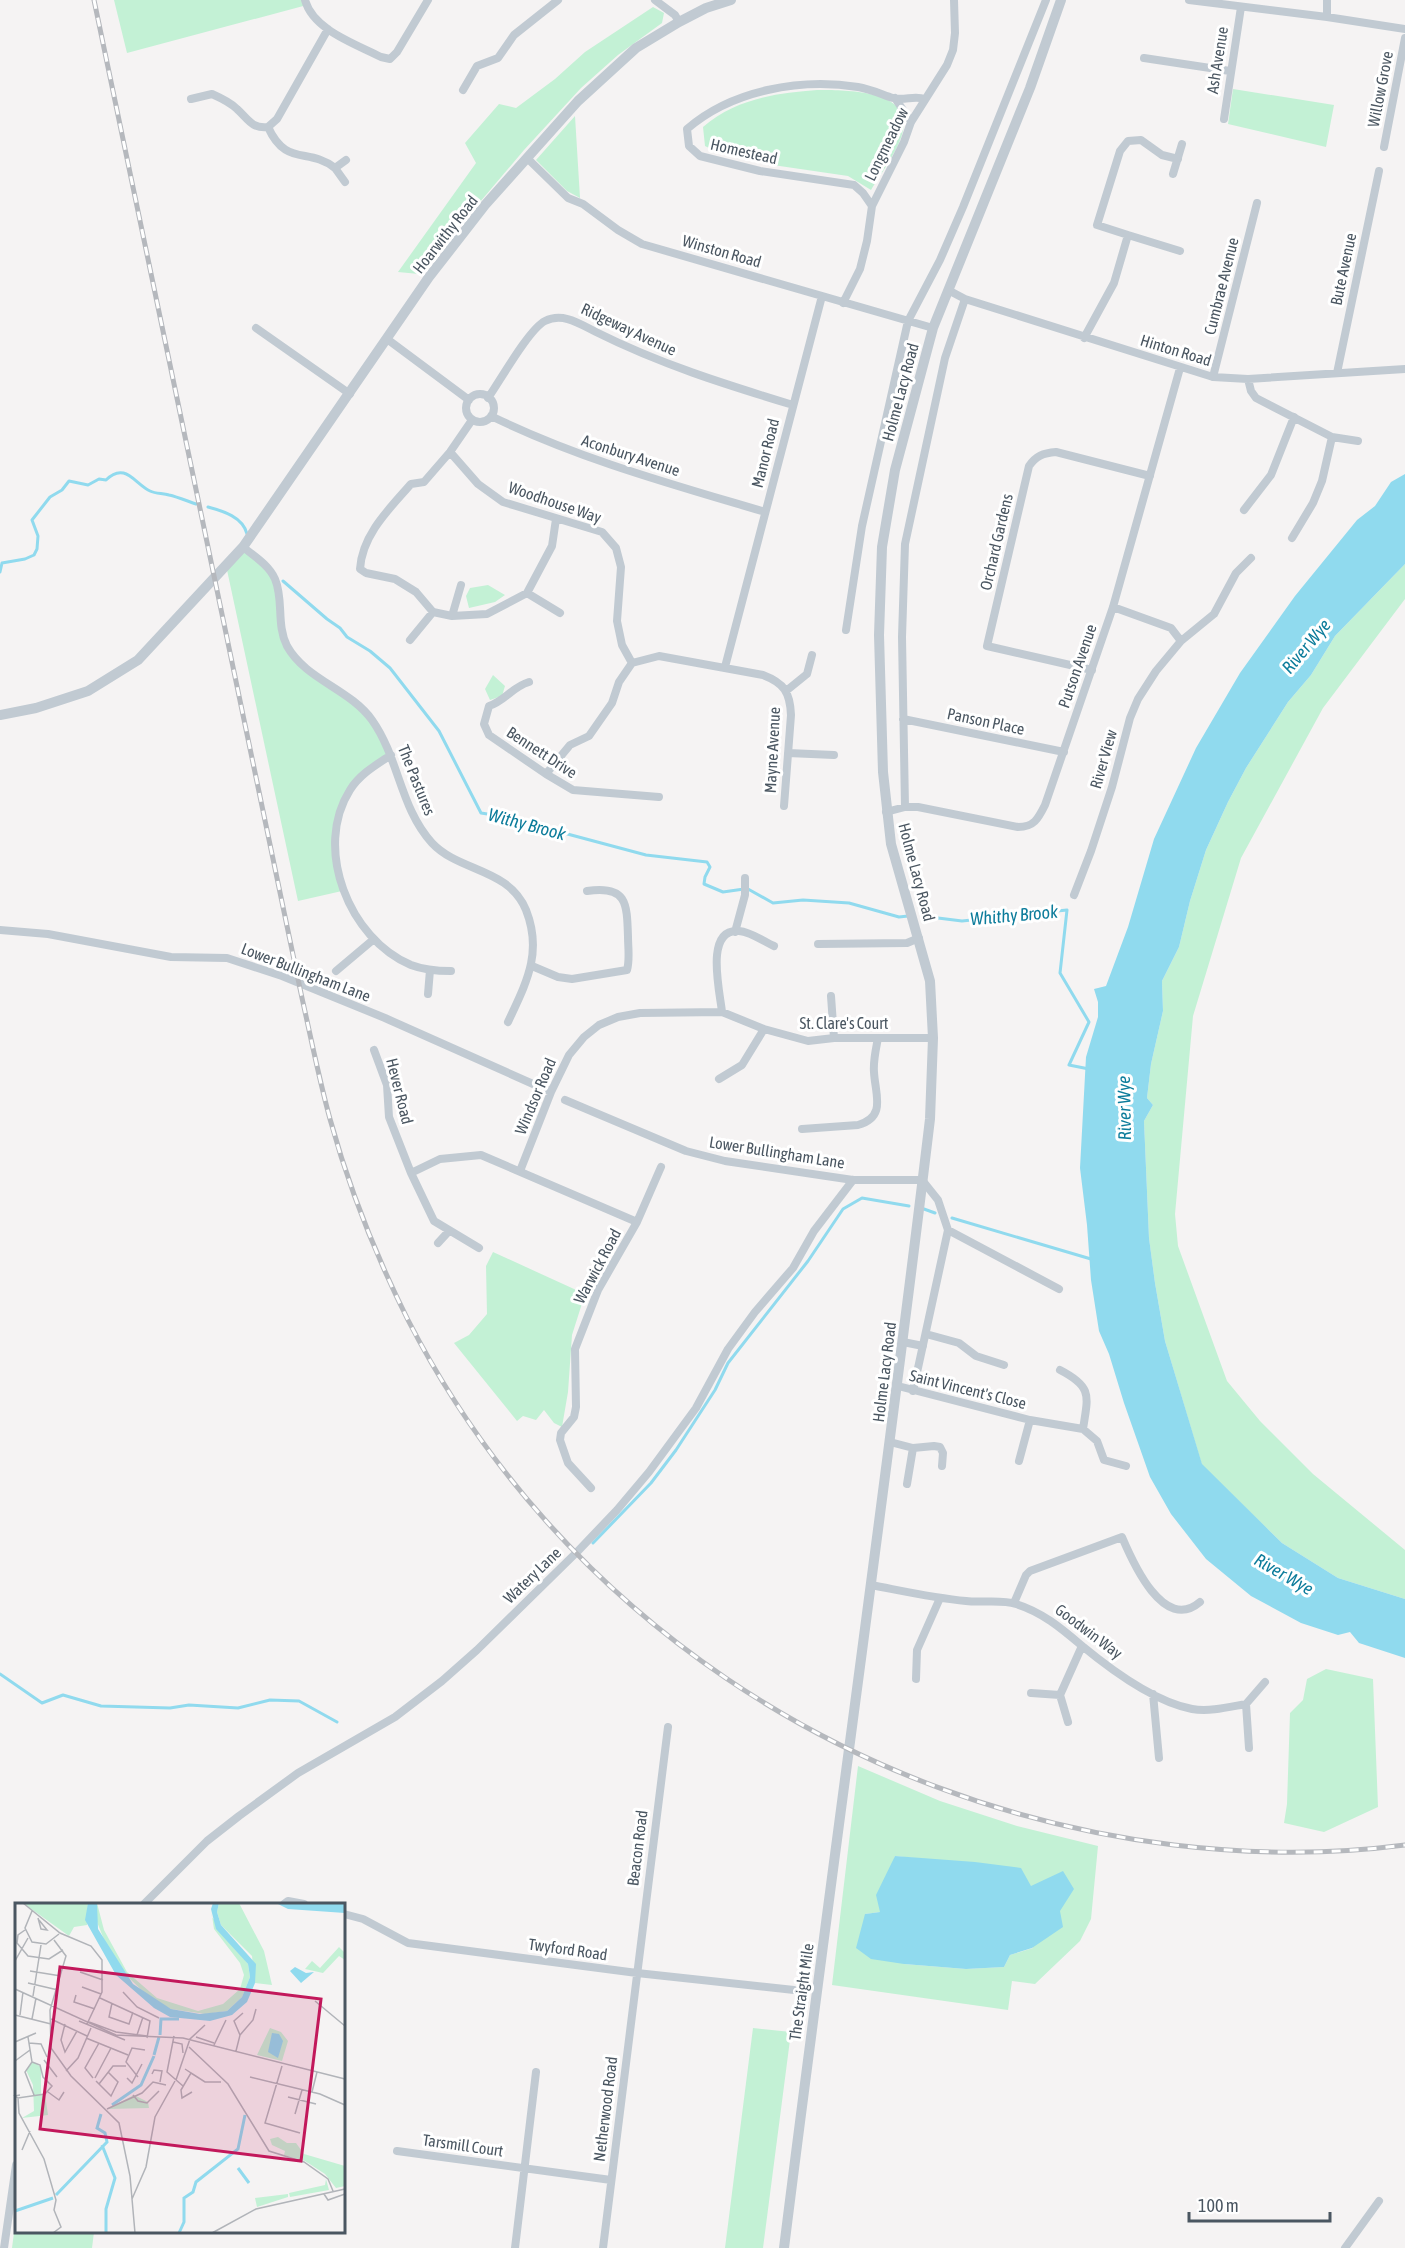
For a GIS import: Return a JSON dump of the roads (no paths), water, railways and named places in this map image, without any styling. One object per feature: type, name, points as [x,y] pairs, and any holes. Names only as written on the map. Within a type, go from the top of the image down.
[{"type":"street","points":[[305,0],[317,20],[328,28],[381,57],[390,59],[397,52],[428,0]]},
{"type":"street","points":[[463,90],[477,66],[498,58],[514,35],[558,0]]},
{"type":"street","points":[[655,0],[675,15],[679,22]]},
{"type":"street","name":"Hoarwithy Road","points":[[0,715],[36,708],[88,691],[138,660],[227,567],[243,547],[443,259],[485,205],[527,158],[606,74],[636,48],[706,8],[731,0]]},
{"type":"street","name":"Longmeadow","points":[[843,303],[860,269],[872,206],[904,142],[911,122],[947,65],[953,50],[954,0]]},
{"type":"street","name":"Holme Lacy Road","points":[[846,630],[862,526],[908,321],[940,260],[963,207],[1046,0]]},
{"type":"street","name":"Holme Lacy Road","points":[[850,1740],[898,1386],[930,1119],[933,1038],[930,981],[898,873],[886,812],[879,635],[882,547],[896,470],[933,328],[1030,88],[1061,0]]},
{"type":"street","points":[[1189,0],[1405,29]]},
{"type":"street","points":[[1327,0],[1327,17]]},
{"type":"street","name":"Ash Avenue","points":[[1224,119],[1241,7]]},
{"type":"street","points":[[268,128],[277,119],[328,28]]},
{"type":"street","name":"Willow Grove","points":[[1384,147],[1405,38]]},
{"type":"street","points":[[1144,58],[1230,71]]},
{"type":"street","name":"Homestead","points":[[872,206],[854,185],[760,171],[700,156],[689,146],[687,129],[716,109],[746,96],[781,87],[819,85],[856,87],[895,98],[924,99]]},
{"type":"street","points":[[191,99],[212,94],[237,109],[253,126],[268,128]]},
{"type":"street","points":[[895,98],[911,122]]},
{"type":"street","points":[[268,128],[274,140],[285,151],[327,162],[335,168],[345,182]]},
{"type":"street","points":[[1178,159],[1162,154],[1141,140],[1128,141],[1120,151],[1097,225],[1180,251]]},
{"type":"street","points":[[1173,174],[1182,144]]},
{"type":"street","name":"Winston Road","points":[[527,158],[568,198],[583,204],[618,230],[642,244],[933,328]]},
{"type":"street","points":[[335,168],[346,160]]},
{"type":"street","name":"Bute Avenue","points":[[1336,373],[1379,171]]},
{"type":"street","name":"Cumbrae Avenue","points":[[1213,377],[1257,203]]},
{"type":"street","points":[[1084,338],[1114,283],[1128,235]]},
{"type":"street","name":"Hinton Road","points":[[948,290],[965,299],[1213,377],[1248,380],[1405,369]]},
{"type":"street","name":"Manor Road","points":[[725,667],[822,296]]},
{"type":"street","points":[[904,807],[902,637],[905,544],[945,358],[965,299]]},
{"type":"street","name":"Ridgeway Avenue","points":[[488,398],[532,332],[542,321],[552,318],[568,318],[640,354],[696,375],[792,405]]},
{"type":"street","points":[[256,328],[350,394]]},
{"type":"street","points":[[387,339],[469,400]]},
{"type":"street","name":"Putson Avenue","points":[[886,812],[904,807],[929,809],[1018,827],[1027,827],[1035,823],[1064,752],[1113,607],[1180,368]]},
{"type":"street","points":[[1248,380],[1256,398],[1332,437],[1358,441]]},
{"type":"street","points":[[476,395],[488,398],[493,408],[491,416],[482,422],[472,420],[466,410],[469,400],[476,395]]},
{"type":"street","name":"Aconbury Avenue","points":[[491,416],[536,438],[589,458],[765,512]]},
{"type":"street","points":[[1244,510],[1270,476],[1294,417]]},
{"type":"street","points":[[472,420],[450,452],[424,482],[411,484],[384,515],[364,545],[360,569],[366,573],[395,579],[416,592],[434,612],[452,616],[487,614],[526,593],[552,546],[556,519]]},
{"type":"street","points":[[1292,538],[1313,502],[1322,481],[1332,437]]},
{"type":"street","name":"Woodhouse Way","points":[[450,452],[478,484],[503,502],[602,532],[616,548],[621,567],[617,621],[621,645],[632,663]]},
{"type":"street","name":"Orchard Gardens","points":[[1092,669],[987,646],[1029,466],[1034,459],[1044,453],[1056,452],[1150,476]]},
{"type":"street","name":"The Pastures","points":[[243,547],[265,565],[274,578],[279,591],[281,629],[287,645],[297,659],[321,679],[349,696],[370,718],[391,755],[404,794],[419,827],[433,844],[448,856],[504,882],[515,892],[525,907],[532,926],[534,942],[531,966],[508,1022]]},
{"type":"street","name":"River View","points":[[1074,896],[1112,787],[1130,718],[1138,699],[1156,671],[1181,641],[1214,614],[1236,573],[1251,558]]},
{"type":"street","points":[[452,616],[461,585]]},
{"type":"street","points":[[526,593],[560,613]]},
{"type":"street","points":[[1113,607],[1171,628],[1181,641]]},
{"type":"street","points":[[410,640],[434,612]]},
{"type":"street","points":[[786,691],[807,674],[812,655]]},
{"type":"street","name":"Mayne Avenue","points":[[632,663],[659,656],[725,667],[777,680],[786,691],[791,703],[784,806]]},
{"type":"street","points":[[546,774],[570,745],[589,736],[612,703],[619,682],[632,663]]},
{"type":"street","name":"Bennett Drive","points":[[529,682],[519,685],[502,702],[489,706],[484,724],[489,735],[573,790],[659,797]]},
{"type":"street","name":"Panson Place","points":[[903,719],[1064,752]]},
{"type":"street","points":[[788,753],[834,755]]},
{"type":"street","points":[[391,755],[360,776],[344,801],[337,838],[338,871],[347,900],[374,939],[409,964],[430,970],[451,971]]},
{"type":"street","points":[[735,932],[745,896],[745,878]]},
{"type":"street","points":[[531,966],[558,977],[572,979],[627,970],[627,912],[624,902],[617,893],[605,888],[587,891]]},
{"type":"street","name":"Lower Bullingham Lane","points":[[0,930],[48,934],[171,957],[227,958],[282,976],[385,1018],[551,1092]]},
{"type":"street","points":[[722,1012],[717,952],[720,940],[728,933],[735,932],[749,934],[774,946]]},
{"type":"street","points":[[818,944],[907,943],[919,938]]},
{"type":"street","points":[[336,971],[374,939]]},
{"type":"street","points":[[428,994],[430,970]]},
{"type":"street","points":[[831,996],[834,1038]]},
{"type":"street","name":"Windsor Road","points":[[520,1171],[551,1092],[569,1054],[599,1025],[618,1017],[640,1013],[722,1012]]},
{"type":"street","name":"St. Clare's Court","points":[[722,1012],[764,1029],[808,1041],[834,1038],[933,1038]]},
{"type":"street","points":[[719,1079],[742,1065],[764,1029]]},
{"type":"street","points":[[802,1129],[858,1125],[870,1120],[878,1106],[874,1063],[878,1038]]},
{"type":"street","name":"Hever Road","points":[[374,1050],[387,1085],[389,1117],[411,1173],[434,1221],[479,1248]]},
{"type":"street","name":"Lower Bullingham Lane","points":[[565,1100],[705,1157],[853,1180],[922,1180]]},
{"type":"street","points":[[411,1173],[440,1159],[481,1155],[520,1171]]},
{"type":"street","name":"Warwick Road","points":[[591,1488],[568,1463],[560,1440],[561,1433],[574,1417],[576,1407],[575,1349],[598,1290],[637,1222],[661,1167]]},
{"type":"street","name":"Warwick Road","points":[[520,1171],[637,1222]]},
{"type":"street","name":"Watery Lane","points":[[146,1903],[207,1841],[239,1816],[298,1773],[395,1717],[442,1681],[578,1551],[649,1473],[696,1408],[728,1349],[755,1312],[793,1268],[814,1231],[853,1180]]},
{"type":"street","points":[[913,1390],[948,1230],[938,1200],[922,1180]]},
{"type":"street","points":[[948,1230],[1059,1289]]},
{"type":"street","points":[[438,1244],[449,1231]]},
{"type":"street","points":[[926,1334],[959,1343],[976,1356],[1004,1365]]},
{"type":"street","points":[[903,1342],[923,1346]]},
{"type":"street","points":[[1060,1370],[1077,1379],[1087,1395],[1083,1429],[1097,1441],[1104,1460],[1126,1466]]},
{"type":"street","name":"Saint Vincent's Close","points":[[898,1386],[1030,1420],[1083,1429]]},
{"type":"street","name":"Saint Vincent's Close","points":[[1019,1461],[1030,1420]]},
{"type":"street","points":[[890,1442],[913,1448],[940,1447],[942,1466]]},
{"type":"street","points":[[907,1484],[913,1448]]},
{"type":"street","points":[[1014,1603],[1030,1570],[1122,1537],[1136,1570],[1164,1604],[1178,1610],[1188,1610],[1200,1602]]},
{"type":"street","name":"Goodwin Way","points":[[871,1585],[940,1598],[1014,1603],[1042,1615],[1062,1628],[1082,1646],[1132,1682],[1153,1694],[1191,1709],[1208,1710],[1246,1704]]},
{"type":"street","points":[[916,1679],[917,1650],[940,1598]]},
{"type":"street","points":[[1068,1722],[1059,1695],[1082,1646]]},
{"type":"street","points":[[1249,1748],[1246,1704],[1265,1682]]},
{"type":"street","points":[[1031,1693],[1059,1695]]},
{"type":"street","points":[[1153,1694],[1159,1758]]},
{"type":"street","name":"Beacon Road","points":[[637,1973],[668,1727]]},
{"type":"street","name":"The Straight Mile","points":[[784,2248],[850,1740]]},
{"type":"street","name":"Twyford Road","points":[[345,1914],[363,1919],[408,1942],[637,1973],[794,1990]]},
{"type":"street","name":"Netherwood Road","points":[[603,2248],[637,1973]]},
{"type":"street","name":"Tarsmill Court","points":[[515,2248],[536,2072]]},
{"type":"street","name":"Tarsmill Court","points":[[397,2151],[611,2180]]},
{"type":"street","points":[[4,2248],[15,2171]]},
{"type":"street","points":[[1345,2248],[1379,2201]]},
{"type":"water","name":"River Wye","points":[[1405,474],[1405,564],[1335,636],[1311,675],[1288,702],[1246,768],[1206,850],[1179,947],[1162,981],[1163,1011],[1151,1064],[1147,1098],[1153,1105],[1144,1121],[1149,1238],[1155,1283],[1165,1341],[1202,1464],[1282,1543],[1338,1578],[1405,1599],[1405,1658],[1359,1643],[1350,1632],[1338,1635],[1301,1623],[1251,1596],[1206,1559],[1171,1514],[1150,1477],[1109,1354],[1099,1331],[1091,1280],[1080,1168],[1086,1057],[1098,1017],[1098,1002],[1094,989],[1106,986],[1128,927],[1154,839],[1196,748],[1240,673],[1295,596],[1357,520],[1375,506],[1391,482]]},
{"type":"water","points":[[895,1856],[1021,1868],[1031,1886],[1063,1871],[1074,1889],[1060,1911],[1063,1927],[1032,1948],[1010,1955],[1004,1967],[966,1969],[871,1959],[856,1948],[865,1914],[880,1912],[876,1895]]},
{"type":"waterway","points":[[0,572],[2,563],[34,555],[38,536],[32,520],[50,497],[62,490],[69,481],[88,485],[99,479],[106,480],[113,475],[124,473],[150,491],[196,504]]},
{"type":"waterway","points":[[208,507],[237,519],[247,534]]},
{"type":"waterway","name":"Withy Brook","points":[[283,581],[340,628],[347,637],[370,651],[390,668],[439,731],[481,813],[646,855],[707,862],[710,867],[704,884],[723,892],[744,889]]},
{"type":"waterway","name":"Withy Brook","points":[[748,889],[773,903],[803,900],[849,903],[899,917],[908,916]]},
{"type":"waterway","name":"Whithy Brook","points":[[922,916],[962,921],[1067,910],[1060,973],[1089,1022],[1069,1065],[1089,1069]]},
{"type":"waterway","points":[[593,1543],[651,1483],[676,1450],[715,1390],[728,1363],[808,1261],[843,1209],[862,1198],[909,1206]]},
{"type":"waterway","points":[[924,1209],[935,1213]]},
{"type":"waterway","points":[[952,1218],[1091,1259]]},
{"type":"waterway","points":[[0,1674],[42,1703],[63,1695],[101,1706],[170,1708],[189,1705],[238,1708],[270,1700],[299,1701],[337,1722]]},
{"type":"railway","points":[[94,0],[326,1104],[337,1145],[355,1196],[385,1271],[408,1320],[471,1425],[546,1520],[631,1605],[725,1678],[828,1739],[938,1787],[1054,1823],[1174,1845],[1231,1850],[1319,1852],[1405,1845]]}]
